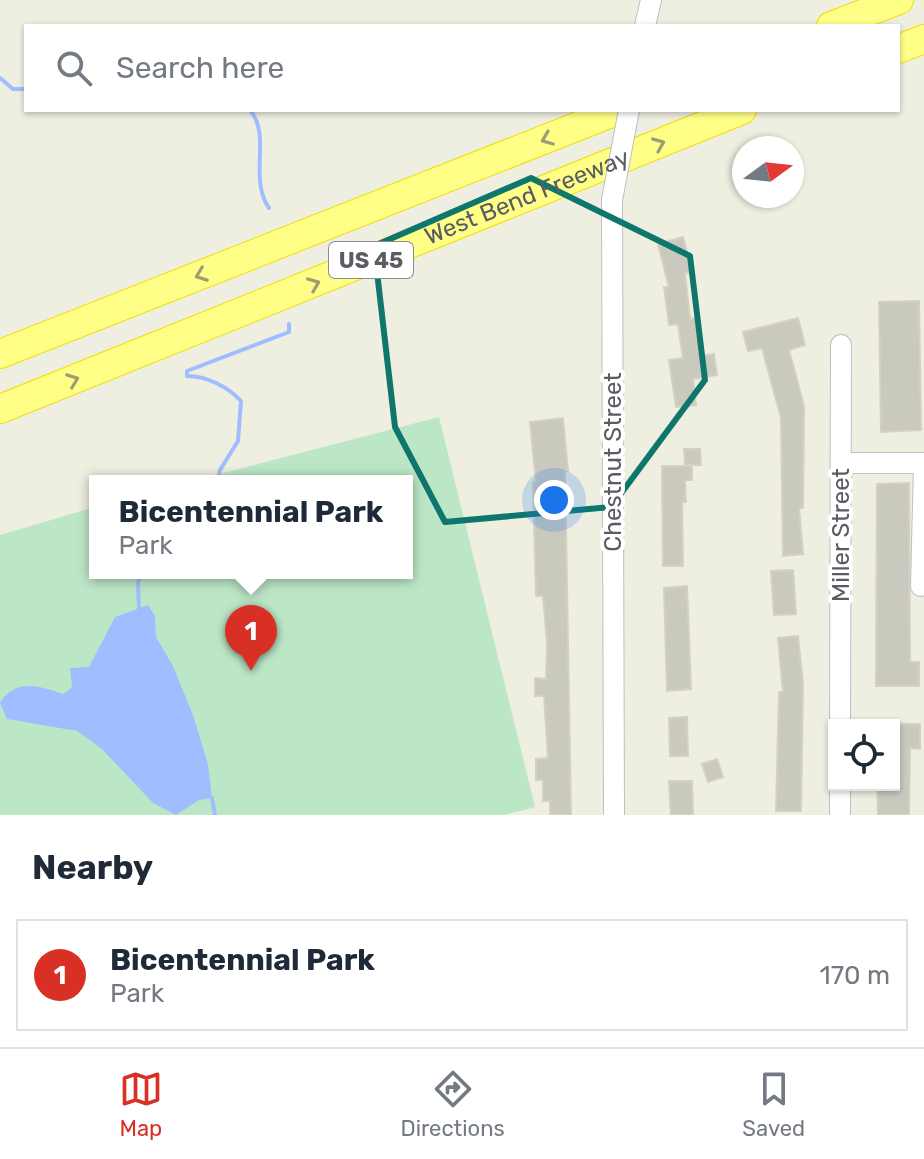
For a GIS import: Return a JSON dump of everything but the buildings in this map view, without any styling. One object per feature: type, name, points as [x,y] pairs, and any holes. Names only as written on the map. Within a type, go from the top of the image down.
[{"type":"highway","points":[[836,24],[899,0]]},
{"type":"highway","points":[[900,48],[924,39]]},
{"type":"highway","name":"West Bend Freeway","points":[[0,354],[614,112]]},
{"type":"highway","name":"West Bend Freeway","points":[[0,409],[737,112]]},
{"type":"street","points":[[645,24],[651,0]]},
{"type":"street","name":"Chestnut Street","points":[[614,815],[612,200],[629,112]]},
{"type":"street","name":"Miller Street","points":[[840,719],[841,345]]},
{"type":"street","points":[[841,463],[924,463],[921,586]]},
{"type":"street","points":[[840,791],[840,815]]},
{"type":"highlighted area","points":[[531,178],[690,256],[705,380],[611,507],[445,522],[395,427],[374,246]]},
{"type":"green space","points":[[439,417],[535,807],[504,815],[0,815],[0,535],[89,509],[89,579],[413,579],[413,475],[215,475]]},
{"type":"water","points":[[148,605],[155,616],[156,637],[173,666],[208,764],[212,798],[199,800],[176,815],[153,803],[102,749],[77,731],[7,719],[0,703],[6,695],[20,687],[37,687],[63,694],[72,687],[70,668],[89,667],[115,617]]},
{"type":"waterway","points":[[0,78],[13,89],[24,89]]},
{"type":"waterway","points":[[251,112],[259,132],[260,184],[269,208]]},
{"type":"waterway","points":[[219,475],[238,441],[241,401],[217,383],[187,376],[187,371],[289,332],[289,324]]},
{"type":"waterway","points":[[139,579],[139,609]]},
{"type":"waterway","points":[[212,798],[215,815]]},
{"type":"place","name":"Bicentennial Park","points":[[251,671]]}]
